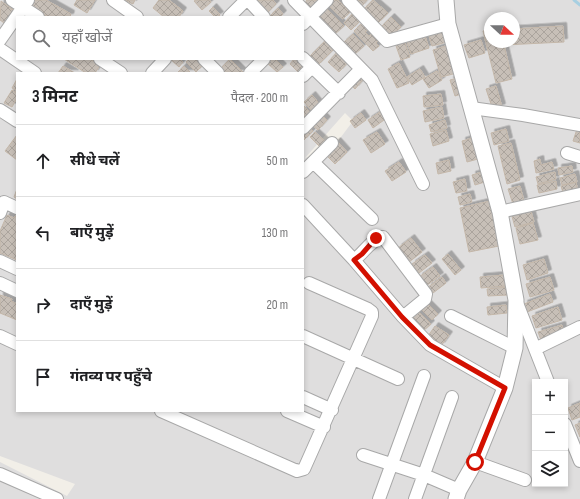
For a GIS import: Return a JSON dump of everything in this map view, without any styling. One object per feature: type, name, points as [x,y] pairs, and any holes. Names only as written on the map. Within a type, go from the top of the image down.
[{"type":"street","points":[[12,0],[26,4],[37,16]]},
{"type":"street","points":[[114,0],[136,16]]},
{"type":"street","points":[[230,16],[247,0],[263,16]]},
{"type":"street","points":[[294,0],[304,16]]},
{"type":"street","points":[[327,0],[307,21],[372,80],[423,184]]},
{"type":"street","points":[[348,0],[387,41],[448,24]]},
{"type":"street","points":[[363,455],[392,466],[424,475],[458,494],[475,462],[505,388],[516,348],[516,300],[500,212],[448,24],[446,0]]},
{"type":"street","points":[[17,16],[26,4]]},
{"type":"street","points":[[0,40],[16,18]]},
{"type":"street","points":[[0,50],[33,72]]},
{"type":"street","points":[[304,59],[338,92]]},
{"type":"street","points":[[102,60],[120,72]]},
{"type":"street","points":[[153,72],[164,60]]},
{"type":"street","points":[[205,60],[217,72]]},
{"type":"street","points":[[304,75],[312,67]]},
{"type":"street","points":[[304,127],[361,69]]},
{"type":"street","points":[[470,108],[580,125]]},
{"type":"street","points":[[0,110],[16,120]]},
{"type":"street","points":[[304,171],[332,143]]},
{"type":"street","points":[[567,153],[580,157]]},
{"type":"street","points":[[313,162],[372,219]]},
{"type":"street","points":[[500,212],[580,194]]},
{"type":"street","points":[[0,213],[4,202],[16,208]]},
{"type":"street","points":[[304,206],[354,260],[402,317],[430,345],[505,388]]},
{"type":"street","points":[[354,260],[362,254],[376,238],[382,237],[426,294],[425,299],[402,317]]},
{"type":"street","points":[[0,261],[16,269]]},
{"type":"street","points":[[0,283],[16,291]]},
{"type":"street","points":[[164,412],[301,471],[306,466],[332,410],[372,316],[372,312],[310,283]]},
{"type":"street","points":[[516,300],[547,379]]},
{"type":"street","points":[[451,316],[516,348]]},
{"type":"street","points":[[535,349],[580,327]]},
{"type":"street","points":[[0,336],[16,344]]},
{"type":"street","points":[[304,336],[398,378]]},
{"type":"street","points":[[379,499],[424,376]]},
{"type":"street","points":[[304,397],[332,410]]},
{"type":"street","points":[[415,499],[452,397]]},
{"type":"street","points":[[289,412],[324,427]]},
{"type":"street","points":[[568,431],[580,461]]},
{"type":"street","points":[[475,462],[525,480]]},
{"type":"street","points":[[0,474],[57,499]]},
{"type":"shaded area","points":[[0,0],[580,0],[580,499],[0,499],[0,462],[67,496],[75,484],[0,456]],"holes":[[[345,113],[353,121],[317,169],[320,153],[305,158]]]},
{"type":"building","points":[[33,0],[46,0],[71,14],[70,16],[46,16],[30,6]]},
{"type":"building","points":[[77,0],[95,0],[87,13],[74,5]]},
{"type":"building","points":[[124,0],[135,0],[133,4]]},
{"type":"building","points":[[159,0],[169,0],[183,11],[180,16],[163,16],[153,8]]},
{"type":"building","points":[[210,0],[211,2],[202,10],[194,1]]},
{"type":"building","points":[[252,0],[273,0],[276,4],[265,15]]},
{"type":"building","points":[[307,0],[320,0],[312,12],[304,4]]},
{"type":"building","points":[[331,0],[338,0],[350,12],[343,19],[327,4]]},
{"type":"building","points":[[354,0],[367,0],[361,7]]},
{"type":"building","points":[[373,0],[388,13],[377,24],[363,10]]},
{"type":"building","points":[[1,1],[16,12],[7,25],[0,20]]},
{"type":"building","points":[[324,6],[344,26],[334,35],[314,15]]},
{"type":"building","points":[[213,7],[220,15],[214,16],[209,11]]},
{"type":"building","points":[[278,8],[283,14],[281,16],[270,16]]},
{"type":"building","points":[[354,12],[361,20],[351,30],[344,23]]},
{"type":"building","points":[[391,17],[401,27],[390,37],[380,28]]},
{"type":"building","points":[[364,21],[370,28],[365,32],[369,36],[374,32],[380,39],[376,43],[379,46],[373,51],[354,31]]},
{"type":"building","points":[[563,26],[564,42],[520,44],[520,29]]},
{"type":"building","points":[[443,29],[447,42],[432,46],[428,32]]},
{"type":"building","points":[[424,33],[429,48],[411,54],[406,39]]},
{"type":"building","points":[[353,34],[364,46],[354,55],[343,43]]},
{"type":"building","points":[[329,37],[337,46],[317,66],[309,57]]},
{"type":"building","points":[[404,40],[410,57],[401,60],[395,43]]},
{"type":"building","points":[[481,40],[485,53],[469,58],[464,45]]},
{"type":"building","points":[[449,45],[457,73],[441,77],[433,50]]},
{"type":"building","points":[[487,48],[505,48],[512,79],[496,83]]},
{"type":"building","points":[[339,50],[350,60],[339,72],[328,62]]},
{"type":"building","points":[[66,60],[92,60],[100,65],[96,72],[84,72]]},
{"type":"building","points":[[171,60],[181,60],[183,62],[179,67]]},
{"type":"building","points":[[188,60],[201,60],[204,64],[196,72],[186,62]]},
{"type":"building","points":[[229,60],[231,60],[243,72],[221,72],[219,70]]},
{"type":"building","points":[[270,60],[276,60],[283,67],[277,72],[267,63]]},
{"type":"building","points":[[293,60],[301,60],[306,65],[298,72],[290,64]]},
{"type":"building","points":[[399,63],[409,83],[397,88],[388,69]]},
{"type":"building","points":[[63,66],[73,72],[59,72]]},
{"type":"building","points":[[184,66],[190,72],[178,72]]},
{"type":"building","points":[[420,69],[425,77],[412,85],[407,77]]},
{"type":"building","points":[[361,71],[367,75],[355,89],[350,84]]},
{"type":"building","points":[[437,71],[442,80],[429,88],[423,79]]},
{"type":"building","points":[[461,77],[465,93],[455,96],[450,80]]},
{"type":"building","points":[[16,81],[16,90],[12,88]]},
{"type":"building","points":[[496,86],[502,107],[493,110],[486,89]]},
{"type":"building","points":[[12,90],[16,92],[16,100],[12,107],[4,103]]},
{"type":"building","points":[[441,94],[443,105],[424,107],[423,96]]},
{"type":"building","points":[[312,95],[321,106],[313,112],[304,102]]},
{"type":"building","points":[[304,106],[312,114],[307,119],[304,116]]},
{"type":"building","points":[[442,107],[444,118],[425,122],[423,111]]},
{"type":"building","points":[[383,110],[388,117],[373,128],[368,120]]},
{"type":"building","points":[[320,113],[327,120],[318,130],[311,124]]},
{"type":"building","points":[[361,113],[366,120],[355,128],[350,121]]},
{"type":"building","points":[[445,120],[447,128],[431,132],[429,125]]},
{"type":"building","points":[[307,126],[313,131],[304,140],[304,128]]},
{"type":"building","points":[[506,129],[509,141],[494,145],[491,133]]},
{"type":"building","points":[[577,129],[580,130],[580,143],[573,141]]},
{"type":"building","points":[[446,130],[449,141],[433,146],[430,134]]},
{"type":"building","points":[[315,132],[328,144],[323,150],[310,137]]},
{"type":"building","points":[[377,132],[385,144],[371,153],[363,140]]},
{"type":"building","points":[[16,136],[16,159],[5,151]]},
{"type":"building","points":[[472,138],[478,159],[467,162],[462,141]]},
{"type":"building","points":[[337,141],[347,152],[335,164],[325,154]]},
{"type":"building","points":[[511,143],[520,180],[507,184],[498,146]]},
{"type":"building","points":[[540,159],[541,165],[552,162],[554,169],[536,173],[534,161]]},
{"type":"building","points":[[449,160],[451,171],[438,174],[436,163]]},
{"type":"building","points":[[399,162],[406,172],[392,181],[385,171]]},
{"type":"building","points":[[572,166],[573,172],[559,175],[558,168]]},
{"type":"building","points":[[485,171],[488,181],[475,185],[472,175]]},
{"type":"building","points":[[555,172],[556,179],[538,184],[536,177]]},
{"type":"building","points":[[575,174],[577,182],[562,185],[560,178]]},
{"type":"building","points":[[465,179],[467,191],[456,193],[453,182]]},
{"type":"building","points":[[556,181],[557,189],[539,193],[537,185]]},
{"type":"building","points":[[576,182],[578,192],[564,196],[561,186]]},
{"type":"building","points":[[520,186],[524,201],[513,204],[508,189]]},
{"type":"building","points":[[470,194],[472,202],[460,205],[458,197]]},
{"type":"building","points":[[490,201],[499,246],[469,252],[460,208]]},
{"type":"building","points":[[530,208],[534,222],[515,227],[511,213]]},
{"type":"building","points":[[7,215],[14,218],[16,216],[16,260],[0,253],[0,231]]},
{"type":"building","points":[[533,223],[538,240],[520,244],[516,228]]},
{"type":"building","points":[[411,238],[422,252],[409,262],[398,248]]},
{"type":"building","points":[[448,254],[461,270],[455,275],[442,259]]},
{"type":"building","points":[[425,255],[432,263],[419,273],[412,264]]},
{"type":"building","points":[[544,259],[548,273],[527,280],[523,265]]},
{"type":"building","points":[[433,267],[440,276],[426,286],[419,277]]},
{"type":"building","points":[[505,275],[505,286],[481,288],[480,277]]},
{"type":"building","points":[[442,277],[446,283],[433,293],[428,287]]},
{"type":"building","points":[[550,277],[554,290],[530,297],[526,284]]},
{"type":"building","points":[[508,287],[508,295],[488,296],[487,289]]},
{"type":"building","points":[[550,294],[553,302],[527,312],[524,304]]},
{"type":"building","points":[[0,295],[12,299],[11,301],[16,304],[16,320],[0,313]]},
{"type":"building","points":[[428,304],[438,314],[432,320],[422,310]]},
{"type":"building","points":[[506,305],[507,313],[488,315],[487,307]]},
{"type":"building","points":[[558,307],[562,320],[536,328],[532,316]]},
{"type":"building","points":[[418,311],[431,324],[422,332],[410,320]]},
{"type":"building","points":[[562,325],[564,334],[541,340],[538,332]]},
{"type":"building","points":[[435,326],[449,335],[441,346],[428,336]]},
{"type":"building","points":[[580,403],[580,417],[572,420],[568,408]]},
{"type":"building","points":[[580,423],[580,437],[575,425]]},
{"type":"waterway","points":[[574,0],[580,5]]},
{"type":"route","points":[[376,238],[362,254],[354,260],[402,317],[430,345],[505,388],[475,462]]}]
